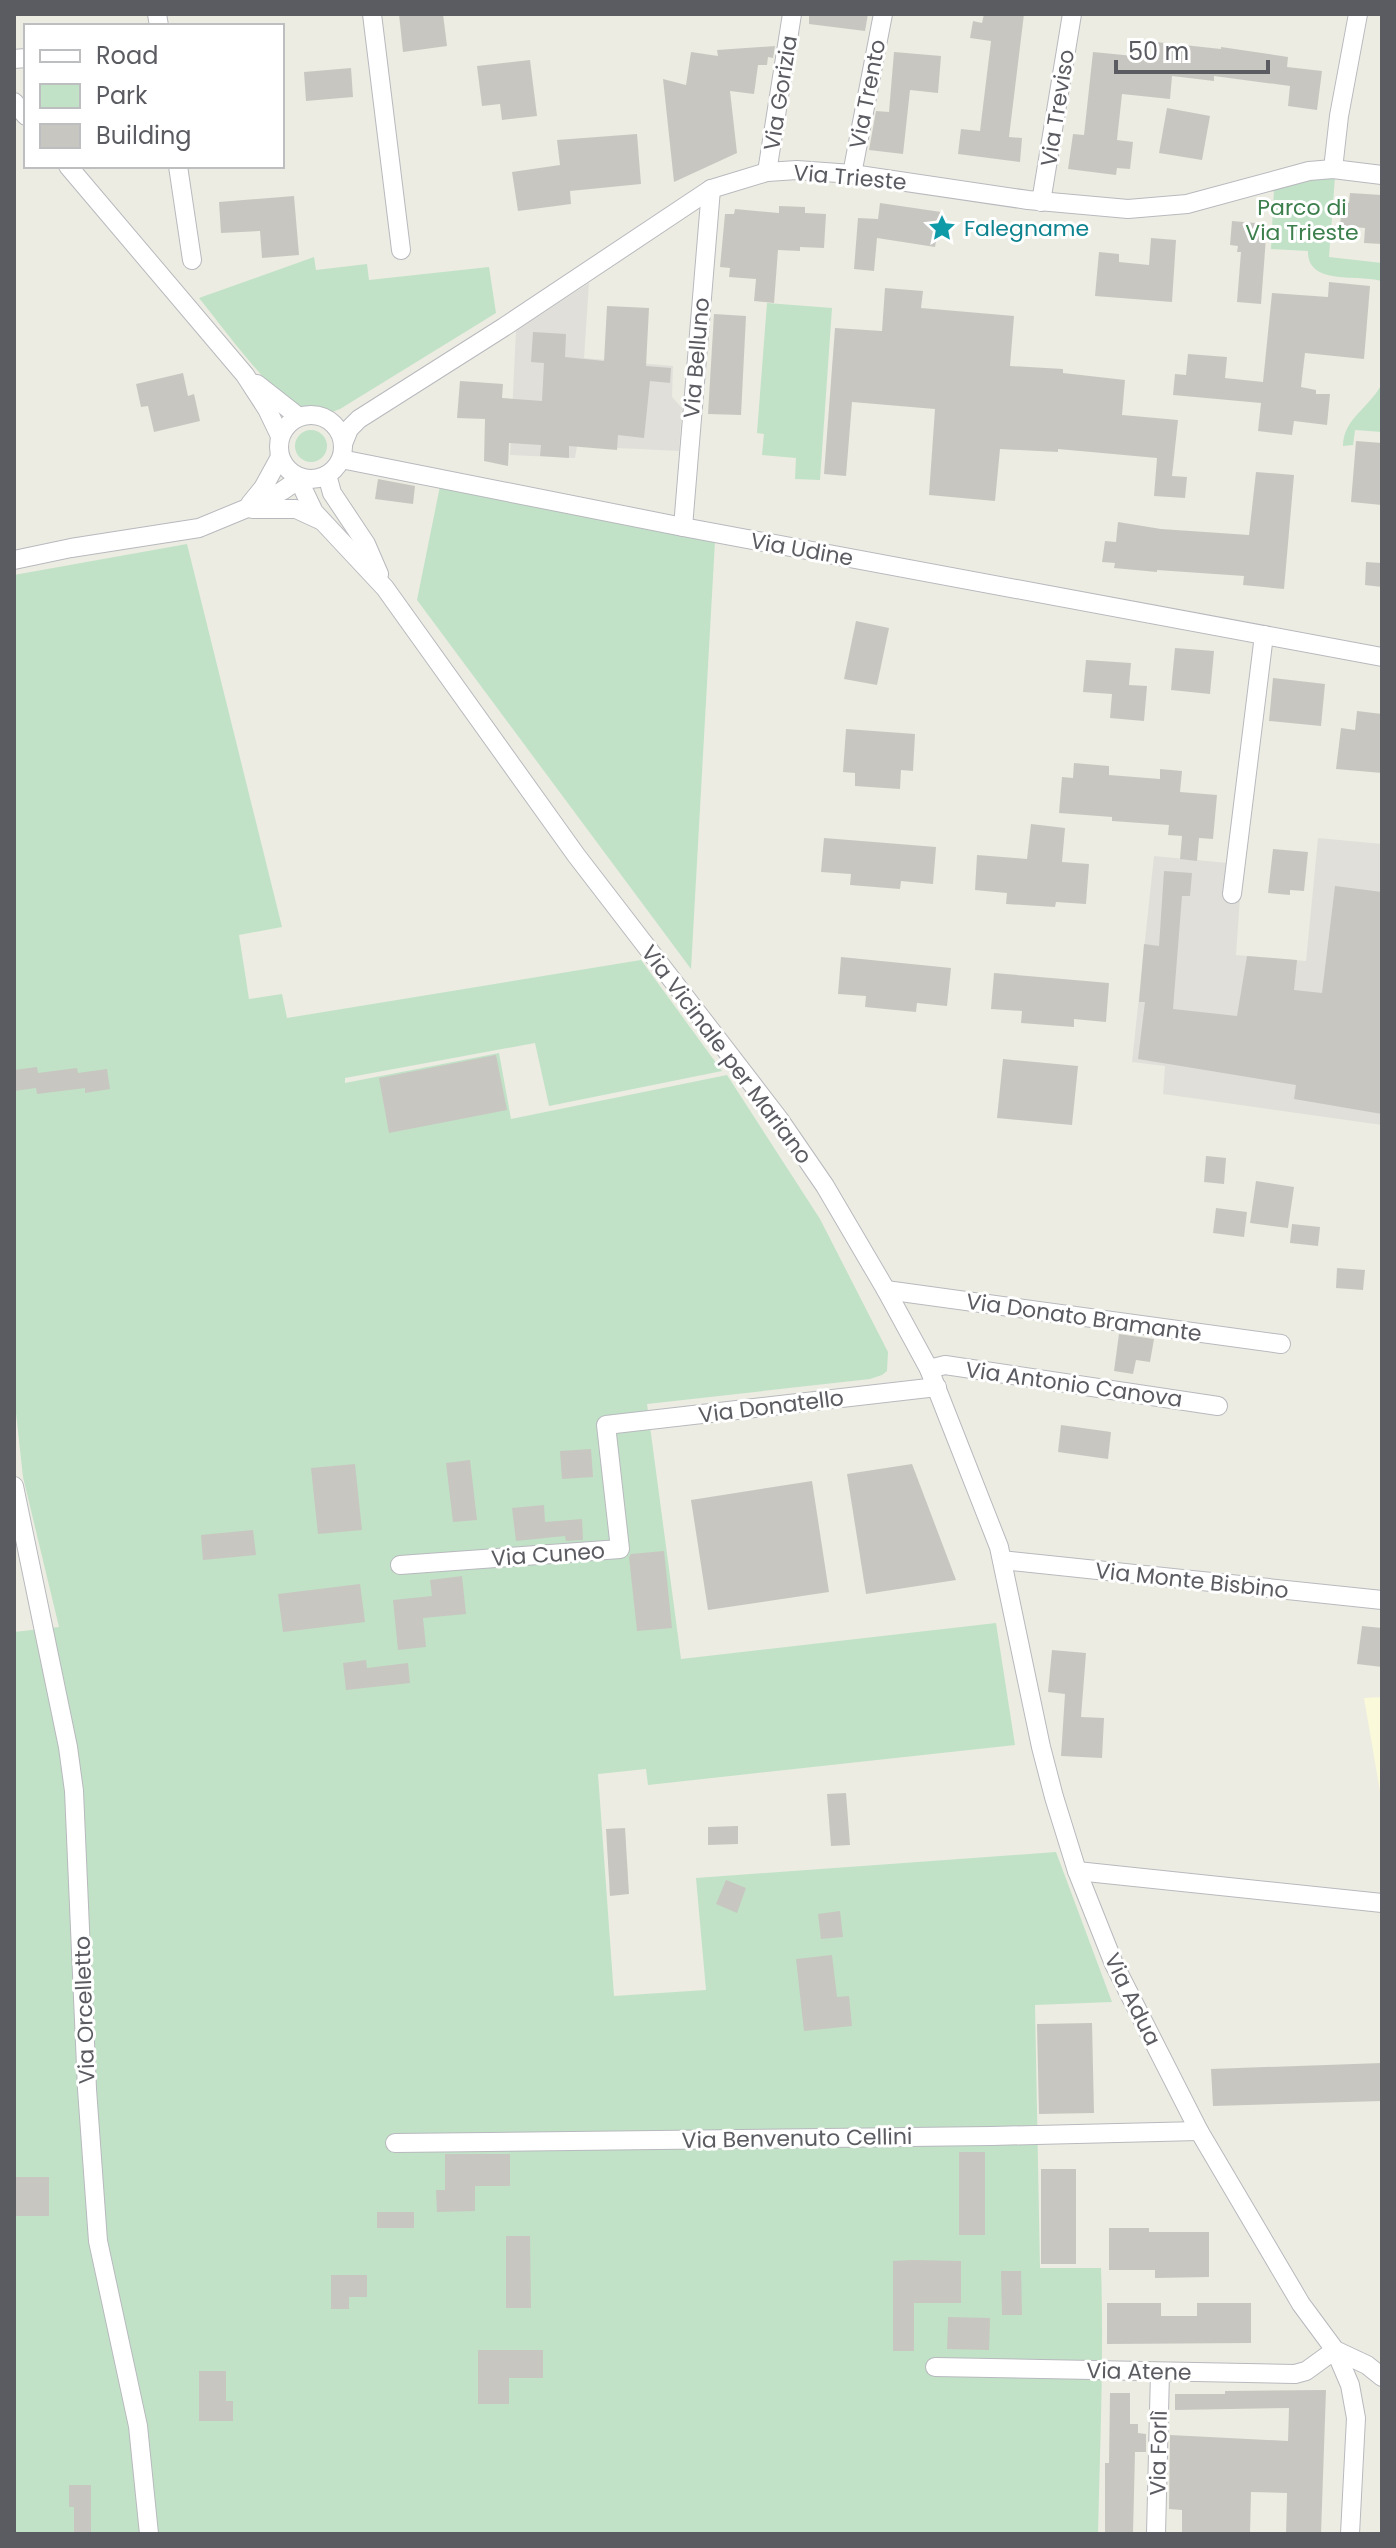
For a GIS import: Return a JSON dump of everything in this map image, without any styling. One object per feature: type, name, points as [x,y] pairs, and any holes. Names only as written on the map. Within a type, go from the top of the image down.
[{"type":"street","points":[[372,14],[401,250]]},
{"type":"street","name":"Via Gorizia","points":[[767,172],[792,14]]},
{"type":"street","name":"Via Trento","points":[[852,174],[883,14]]},
{"type":"street","name":"Via Treviso","points":[[1041,202],[1072,14]]},
{"type":"street","points":[[1333,169],[1339,116],[1358,14]]},
{"type":"street","points":[[70,168],[245,375],[280,436]]},
{"type":"street","points":[[178,168],[192,260]]},
{"type":"street","name":"Via Trieste","points":[[342,451],[349,429],[359,419],[711,189],[767,172],[797,170],[852,174],[1097,208],[1157,208],[1187,204],[1309,171],[1333,169],[1382,175]]},
{"type":"street","name":"Via Belluno","points":[[683,527],[711,189]]},
{"type":"street","points":[[245,375],[299,417]]},
{"type":"street","name":"Via Trieste","points":[[328,420],[379,408]]},
{"type":"street","points":[[308,415],[328,420],[335,426],[342,451],[327,475],[301,478],[288,470],[278,446],[284,428],[299,417],[308,415]]},
{"type":"street","name":"Via Udine","points":[[342,451],[683,527],[1382,657]]},
{"type":"street","points":[[245,509],[263,488],[280,457]]},
{"type":"street","points":[[327,475],[332,493],[366,544],[385,588]]},
{"type":"street","points":[[14,560],[199,528],[282,491],[301,478]]},
{"type":"street","points":[[301,478],[314,512],[385,588]]},
{"type":"street","points":[[245,509],[296,509],[321,521]]},
{"type":"street","points":[[321,521],[343,509]]},
{"type":"street","name":"Via Vicinale per Mariano","points":[[385,588],[576,855],[779,1119],[825,1186],[929,1369],[1002,1560]]},
{"type":"street","points":[[1232,894],[1264,635]]},
{"type":"street","name":"Via Donato Bramante","points":[[886,1290],[1281,1344]]},
{"type":"street","name":"Via Antonio Canova","points":[[929,1369],[945,1365],[1218,1406]]},
{"type":"street","name":"Via Donatello","points":[[606,1425],[937,1387]]},
{"type":"street","name":"Via Cuneo","points":[[400,1565],[620,1549],[606,1425]]},
{"type":"street","name":"Via Orcelletto","points":[[14,1486],[68,1747],[74,1791],[87,2089],[98,2241],[138,2426],[149,2534]]},
{"type":"street","name":"Via Monte Bisbino","points":[[1002,1560],[1382,1600]]},
{"type":"street","name":"Via Adua","points":[[1002,1560],[1041,1747],[1077,1871],[1114,1964],[1199,2131],[1301,2304],[1335,2350],[1367,2365],[1382,2377]]},
{"type":"street","points":[[1077,1871],[1382,1903]]},
{"type":"street","name":"Via Benvenuto Cellini","points":[[395,2143],[1199,2131]]},
{"type":"street","points":[[1335,2350],[1350,2385],[1356,2418],[1350,2534]]},
{"type":"street","name":"Via Atene","points":[[935,2367],[1295,2374],[1306,2371],[1335,2350]]},
{"type":"street","name":"Via Forlì","points":[[1156,2534],[1160,2372]]},
{"type":"shaded area","points":[[589,283],[584,358],[673,366],[672,397],[682,408],[679,451],[577,446],[575,458],[510,455],[516,330]]},
{"type":"shaded area","points":[[1318,838],[1382,844],[1382,1125],[1163,1094],[1165,1066],[1132,1062],[1154,856],[1228,863],[1226,898],[1240,898],[1236,955],[1306,961]]},
{"type":"shaded area","points":[[1382,1697],[1382,1803],[1364,1698]]},
{"type":"green space","name":"Parco di Via Trieste","points":[[1335,177],[1329,257],[1382,263],[1382,281],[1325,274],[1310,262],[1308,251],[1271,249],[1274,189]]},
{"type":"green space","points":[[314,257],[316,270],[367,264],[369,280],[489,267],[496,313],[340,409],[325,414],[310,413],[281,395],[266,380],[199,298]]},
{"type":"green space","points":[[767,303],[832,308],[820,480],[795,479],[796,458],[762,455],[764,434],[757,433]]},
{"type":"green space","points":[[1382,383],[1382,432],[1355,430],[1353,445],[1343,446],[1348,428]]},
{"type":"green space","points":[[311,430],[322,435],[327,446],[322,457],[311,462],[300,457],[295,446],[300,435]]},
{"type":"green space","points":[[440,486],[715,541],[691,969],[417,600]]},
{"type":"green space","points":[[187,544],[282,927],[239,935],[249,999],[282,994],[287,1018],[641,960],[722,1071],[549,1106],[535,1043],[345,1078],[345,1083],[499,1053],[511,1119],[727,1075],[820,1219],[888,1352],[887,1371],[870,1379],[647,1404],[681,1659],[996,1623],[1015,1745],[648,1785],[646,1769],[598,1774],[614,1996],[706,1990],[696,1878],[1056,1852],[1112,2002],[1035,2005],[1040,2268],[1101,2268],[1098,2534],[14,2534],[14,1632],[59,1627],[23,1477],[14,1395],[14,575]]},
{"type":"building","points":[[399,14],[443,14],[447,46],[403,52]]},
{"type":"building","points":[[809,14],[868,14],[865,31],[809,24]]},
{"type":"building","points":[[984,14],[1024,14],[1009,137],[1022,138],[1020,162],[958,154],[961,129],[980,131],[991,41],[970,38],[973,21],[982,23]]},
{"type":"building","points":[[1156,42],[1288,57],[1287,67],[1322,71],[1317,110],[1288,106],[1290,86],[1214,76],[1214,81],[1172,76],[1170,99],[1122,94],[1117,140],[1133,142],[1130,169],[1117,168],[1116,175],[1068,169],[1073,134],[1084,135],[1093,52],[1154,58]]},
{"type":"building","points":[[775,46],[773,58],[768,57],[767,65],[758,65],[754,94],[730,91],[737,153],[674,182],[663,79],[686,85],[691,52],[718,56],[717,50]]},
{"type":"building","points":[[894,52],[941,56],[938,93],[910,90],[903,154],[869,150],[876,111],[889,112]]},
{"type":"building","points":[[530,60],[537,116],[502,120],[500,104],[482,106],[477,66]]},
{"type":"building","points":[[351,68],[353,97],[306,101],[304,72]]},
{"type":"building","points":[[1167,108],[1210,116],[1202,160],[1159,153]]},
{"type":"building","points":[[637,134],[641,184],[570,191],[571,204],[518,211],[512,172],[560,165],[557,140]]},
{"type":"building","points":[[1350,193],[1382,195],[1382,244],[1364,243],[1365,228],[1340,226],[1342,202],[1349,203]]},
{"type":"building","points":[[294,196],[299,255],[262,258],[260,231],[221,233],[219,202]]},
{"type":"building","points":[[880,203],[941,212],[935,247],[877,238],[874,271],[854,269],[858,218],[878,219]]},
{"type":"building","points":[[779,206],[805,207],[805,213],[826,214],[824,248],[778,250],[774,303],[754,301],[756,279],[729,277],[730,268],[720,267],[725,214],[734,214],[735,209],[779,213]]},
{"type":"building","points":[[1232,221],[1267,224],[1261,304],[1237,302],[1241,252],[1237,252],[1238,246],[1230,245]]},
{"type":"building","points":[[1151,238],[1176,240],[1172,302],[1095,296],[1099,252],[1119,254],[1119,262],[1149,265]]},
{"type":"building","points":[[1329,282],[1370,286],[1364,359],[1305,353],[1301,387],[1316,390],[1316,394],[1330,394],[1327,425],[1294,421],[1292,435],[1258,431],[1261,403],[1173,395],[1175,374],[1186,375],[1188,354],[1227,357],[1225,378],[1263,382],[1272,293],[1328,297]]},
{"type":"building","points":[[885,288],[923,291],[921,308],[1014,316],[1010,366],[1063,369],[1063,373],[1125,380],[1122,415],[1178,420],[1172,476],[1187,477],[1185,498],[1154,496],[1157,458],[1058,449],[1058,452],[1000,449],[995,501],[929,495],[935,409],[852,402],[846,476],[824,474],[835,328],[882,331]]},
{"type":"building","points":[[607,306],[649,308],[646,366],[671,368],[670,383],[650,381],[644,438],[618,435],[617,450],[569,446],[569,458],[540,456],[541,445],[509,443],[508,466],[484,461],[485,419],[457,418],[460,381],[503,384],[502,398],[542,401],[544,363],[531,362],[533,332],[566,334],[565,357],[604,361]]},
{"type":"building","points":[[714,314],[746,316],[741,415],[708,414]]},
{"type":"building","points":[[183,373],[188,396],[194,394],[200,421],[154,432],[148,406],[141,407],[136,384]]},
{"type":"building","points":[[1356,441],[1382,443],[1382,505],[1351,502]]},
{"type":"building","points":[[1256,472],[1294,475],[1284,589],[1243,585],[1244,576],[1114,568],[1115,563],[1102,562],[1105,541],[1116,542],[1118,522],[1161,529],[1249,535]]},
{"type":"building","points":[[378,479],[415,486],[413,504],[375,499]]},
{"type":"building","points":[[1366,562],[1382,563],[1382,587],[1365,585]]},
{"type":"building","points":[[856,621],[889,628],[877,685],[844,679]]},
{"type":"building","points":[[1175,648],[1214,651],[1210,694],[1171,690]]},
{"type":"building","points":[[1086,660],[1131,663],[1129,685],[1147,686],[1144,721],[1110,718],[1112,694],[1083,692]]},
{"type":"building","points":[[1273,678],[1325,684],[1321,726],[1269,721]]},
{"type":"building","points":[[1357,711],[1382,714],[1382,773],[1336,769],[1341,728],[1355,730]]},
{"type":"building","points":[[846,729],[915,734],[913,771],[901,770],[900,789],[855,786],[855,773],[843,772]]},
{"type":"building","points":[[1074,763],[1109,766],[1109,775],[1160,779],[1160,769],[1182,771],[1180,792],[1217,795],[1213,839],[1199,838],[1197,861],[1180,859],[1182,836],[1168,835],[1169,825],[1059,813],[1062,777],[1073,778]]},
{"type":"building","points":[[1031,824],[1065,828],[1062,862],[1089,864],[1086,904],[1056,902],[1055,907],[1006,904],[1007,893],[975,890],[977,855],[1027,859]]},
{"type":"building","points":[[824,838],[936,847],[933,884],[901,881],[900,889],[850,885],[851,874],[821,872]]},
{"type":"building","points":[[1273,849],[1308,852],[1304,891],[1290,890],[1290,895],[1268,893]]},
{"type":"building","points":[[1164,871],[1192,873],[1190,896],[1182,896],[1173,1009],[1237,1016],[1247,956],[1297,960],[1294,990],[1322,993],[1335,886],[1382,892],[1382,1114],[1294,1099],[1296,1085],[1138,1059],[1145,1002],[1139,1002],[1144,944],[1159,946]]},
{"type":"building","points":[[841,957],[951,968],[947,1006],[917,1003],[916,1012],[865,1007],[866,996],[838,994]]},
{"type":"building","points":[[994,973],[1109,983],[1106,1022],[1074,1019],[1074,1027],[1021,1023],[1022,1011],[991,1009]]},
{"type":"building","points":[[496,1055],[507,1110],[389,1133],[379,1078]]},
{"type":"building","points":[[1003,1059],[1078,1066],[1072,1125],[997,1118]]},
{"type":"building","points":[[37,1067],[38,1073],[77,1068],[78,1073],[107,1069],[110,1089],[85,1093],[85,1088],[37,1094],[36,1088],[14,1091],[14,1070]]},
{"type":"building","points":[[1206,1156],[1226,1158],[1224,1184],[1204,1182]]},
{"type":"building","points":[[1256,1181],[1294,1187],[1288,1228],[1250,1223]]},
{"type":"building","points":[[1216,1208],[1247,1212],[1244,1237],[1213,1233]]},
{"type":"building","points":[[1292,1224],[1320,1227],[1318,1246],[1290,1243]]},
{"type":"building","points":[[1337,1268],[1365,1270],[1363,1290],[1336,1288]]},
{"type":"building","points":[[1119,1334],[1154,1339],[1150,1362],[1136,1360],[1133,1374],[1114,1371]]},
{"type":"building","points":[[1061,1425],[1111,1432],[1108,1459],[1058,1452]]},
{"type":"building","points":[[591,1449],[593,1477],[562,1479],[560,1451]]},
{"type":"building","points":[[470,1460],[477,1520],[453,1522],[446,1463]]},
{"type":"building","points":[[355,1464],[362,1530],[318,1534],[311,1468]]},
{"type":"building","points":[[912,1464],[956,1580],[866,1594],[847,1474]]},
{"type":"building","points":[[812,1481],[829,1592],[708,1610],[691,1500]]},
{"type":"building","points":[[544,1505],[545,1522],[582,1519],[583,1540],[566,1541],[565,1536],[516,1541],[512,1508]]},
{"type":"building","points":[[253,1530],[256,1555],[203,1560],[201,1535]]},
{"type":"building","points":[[664,1551],[672,1628],[637,1631],[629,1557],[631,1554]]},
{"type":"building","points":[[462,1576],[466,1614],[423,1618],[426,1647],[398,1650],[393,1600],[432,1596],[430,1580]]},
{"type":"building","points":[[360,1584],[365,1622],[283,1632],[278,1594]]},
{"type":"building","points":[[1362,1626],[1382,1628],[1382,1667],[1357,1664]]},
{"type":"building","points":[[1052,1650],[1086,1653],[1081,1717],[1104,1718],[1102,1758],[1061,1756],[1065,1694],[1048,1692]]},
{"type":"building","points":[[366,1660],[367,1668],[408,1663],[410,1683],[346,1690],[343,1663]]},
{"type":"building","points":[[846,1793],[850,1845],[831,1846],[827,1794]]},
{"type":"building","points":[[738,1826],[738,1844],[708,1845],[708,1827]]},
{"type":"building","points":[[625,1828],[629,1894],[610,1896],[606,1829]]},
{"type":"building","points":[[726,1880],[746,1888],[737,1913],[716,1904]]},
{"type":"building","points":[[840,1911],[843,1937],[821,1939],[818,1914]]},
{"type":"building","points":[[832,1955],[837,1997],[849,1996],[852,2026],[804,2031],[796,1959]]},
{"type":"building","points":[[1092,2023],[1094,2113],[1039,2114],[1037,2024]]},
{"type":"building","points":[[1382,2063],[1382,2101],[1213,2106],[1211,2069]]},
{"type":"building","points":[[959,2152],[985,2152],[985,2235],[959,2235]]},
{"type":"building","points":[[445,2154],[510,2154],[510,2186],[475,2186],[475,2211],[437,2212],[436,2190],[445,2190]]},
{"type":"building","points":[[1041,2169],[1076,2169],[1076,2264],[1041,2264]]},
{"type":"building","points":[[14,2177],[49,2177],[49,2216],[14,2216]]},
{"type":"building","points":[[377,2212],[414,2212],[414,2228],[377,2228]]},
{"type":"building","points":[[1109,2228],[1209,2232],[1209,2277],[1155,2278],[1155,2270],[1109,2270]]},
{"type":"building","points":[[506,2236],[530,2236],[531,2308],[506,2308]]},
{"type":"building","points":[[893,2261],[961,2261],[961,2303],[914,2303],[914,2351],[893,2351]]},
{"type":"building","points":[[1001,2271],[1021,2271],[1022,2315],[1002,2315]]},
{"type":"building","points":[[331,2275],[367,2275],[367,2297],[349,2297],[349,2309],[331,2309]]},
{"type":"building","points":[[1107,2303],[1161,2303],[1161,2316],[1197,2316],[1197,2303],[1251,2303],[1251,2343],[1107,2344]]},
{"type":"building","points":[[948,2317],[990,2318],[989,2350],[947,2349]]},
{"type":"building","points":[[478,2350],[543,2350],[543,2378],[509,2378],[509,2404],[478,2404]]},
{"type":"building","points":[[199,2371],[226,2371],[226,2401],[233,2401],[233,2421],[199,2421]]},
{"type":"building","points":[[1326,2390],[1321,2534],[1286,2534],[1287,2493],[1251,2492],[1250,2534],[1182,2534],[1182,2510],[1169,2509],[1170,2435],[1288,2441],[1289,2408],[1175,2410],[1175,2394]]},
{"type":"building","points":[[1110,2393],[1130,2393],[1130,2424],[1138,2424],[1138,2433],[1146,2434],[1146,2452],[1135,2452],[1133,2534],[1105,2534],[1105,2463],[1109,2463]]},
{"type":"building","points":[[69,2485],[91,2485],[91,2534],[74,2534],[74,2507],[69,2507]]},
{"type":"place","name":"Falegname","points":[[942,228]]}]
